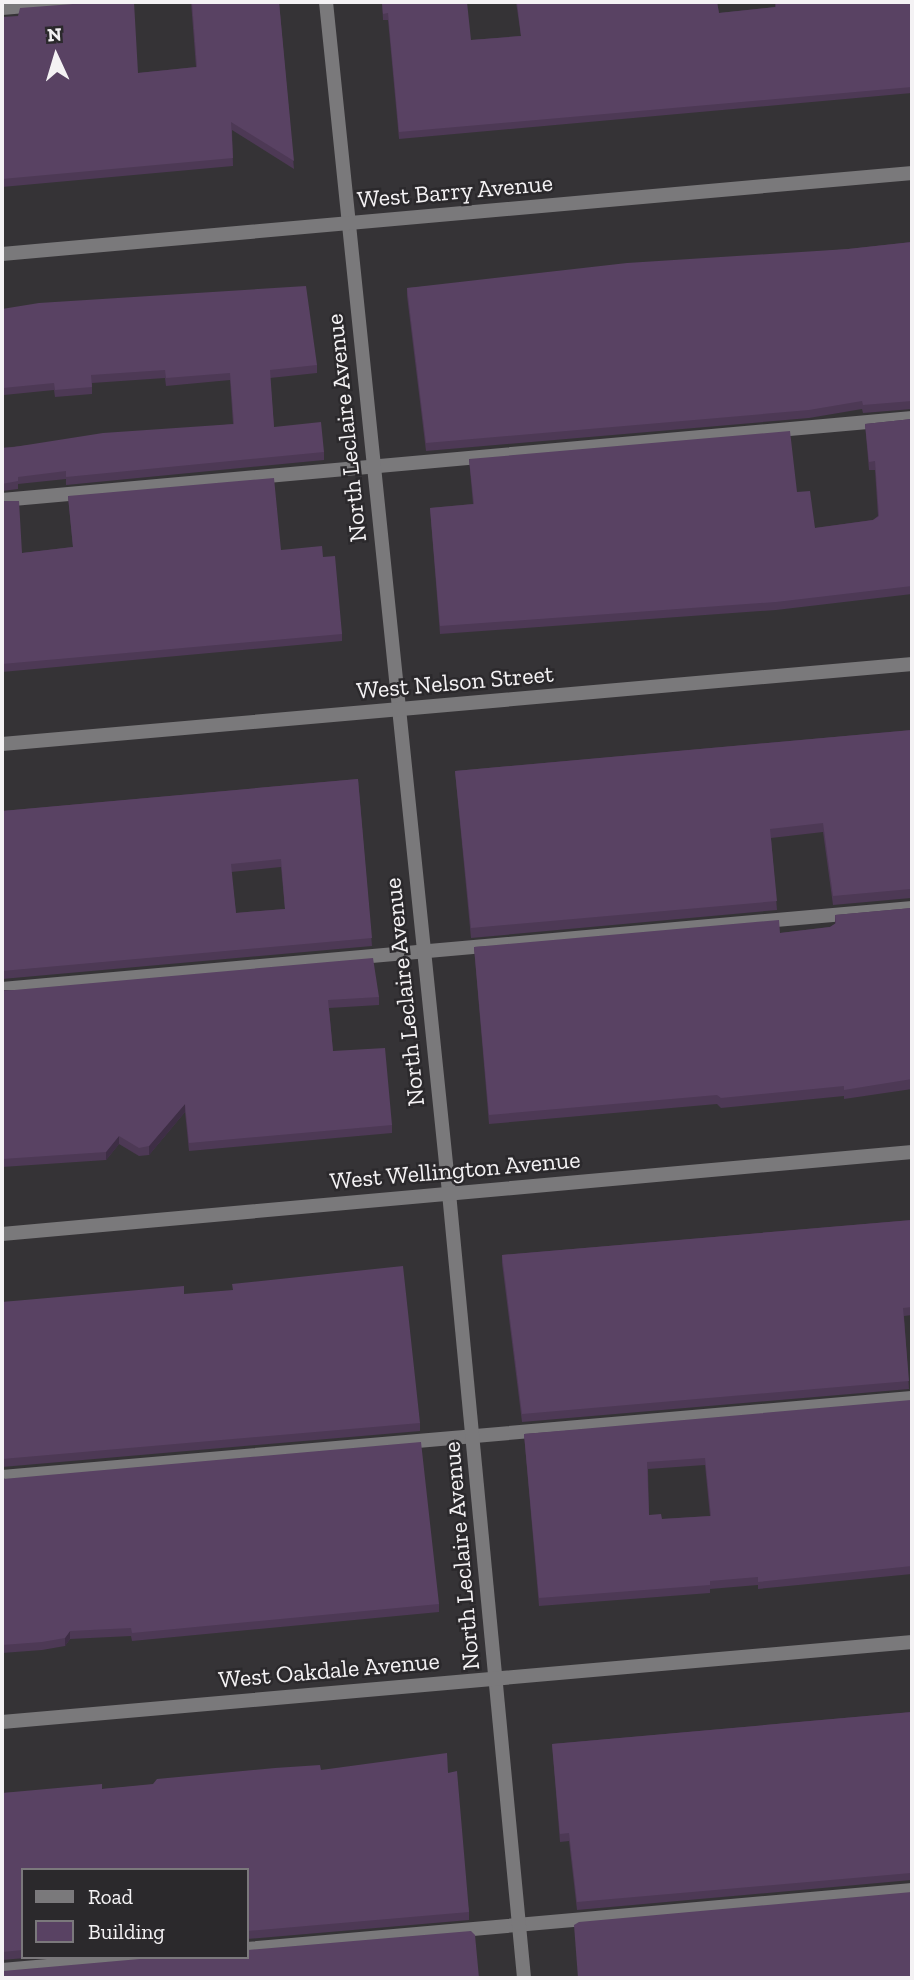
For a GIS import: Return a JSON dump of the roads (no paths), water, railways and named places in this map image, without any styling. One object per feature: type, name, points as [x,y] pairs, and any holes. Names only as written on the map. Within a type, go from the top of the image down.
[{"type":"street","points":[[2,8],[72,2]]},
{"type":"street","name":"North Leclaire Avenue","points":[[326,2],[449,1193],[524,1978]]},
{"type":"street","name":"West Barry Avenue","points":[[2,254],[912,173]]},
{"type":"street","points":[[2,500],[912,418]]},
{"type":"street","name":"West Nelson Street","points":[[2,744],[912,664]]},
{"type":"street","points":[[2,989],[912,908]]},
{"type":"street","name":"West Wellington Avenue","points":[[2,1234],[912,1152]]},
{"type":"street","points":[[2,1477],[912,1398]]},
{"type":"street","name":"West Oakdale Avenue","points":[[2,1722],[912,1642]]},
{"type":"street","points":[[248,1949],[912,1890]]},
{"type":"street","points":[[2,1970],[127,1959]]}]
